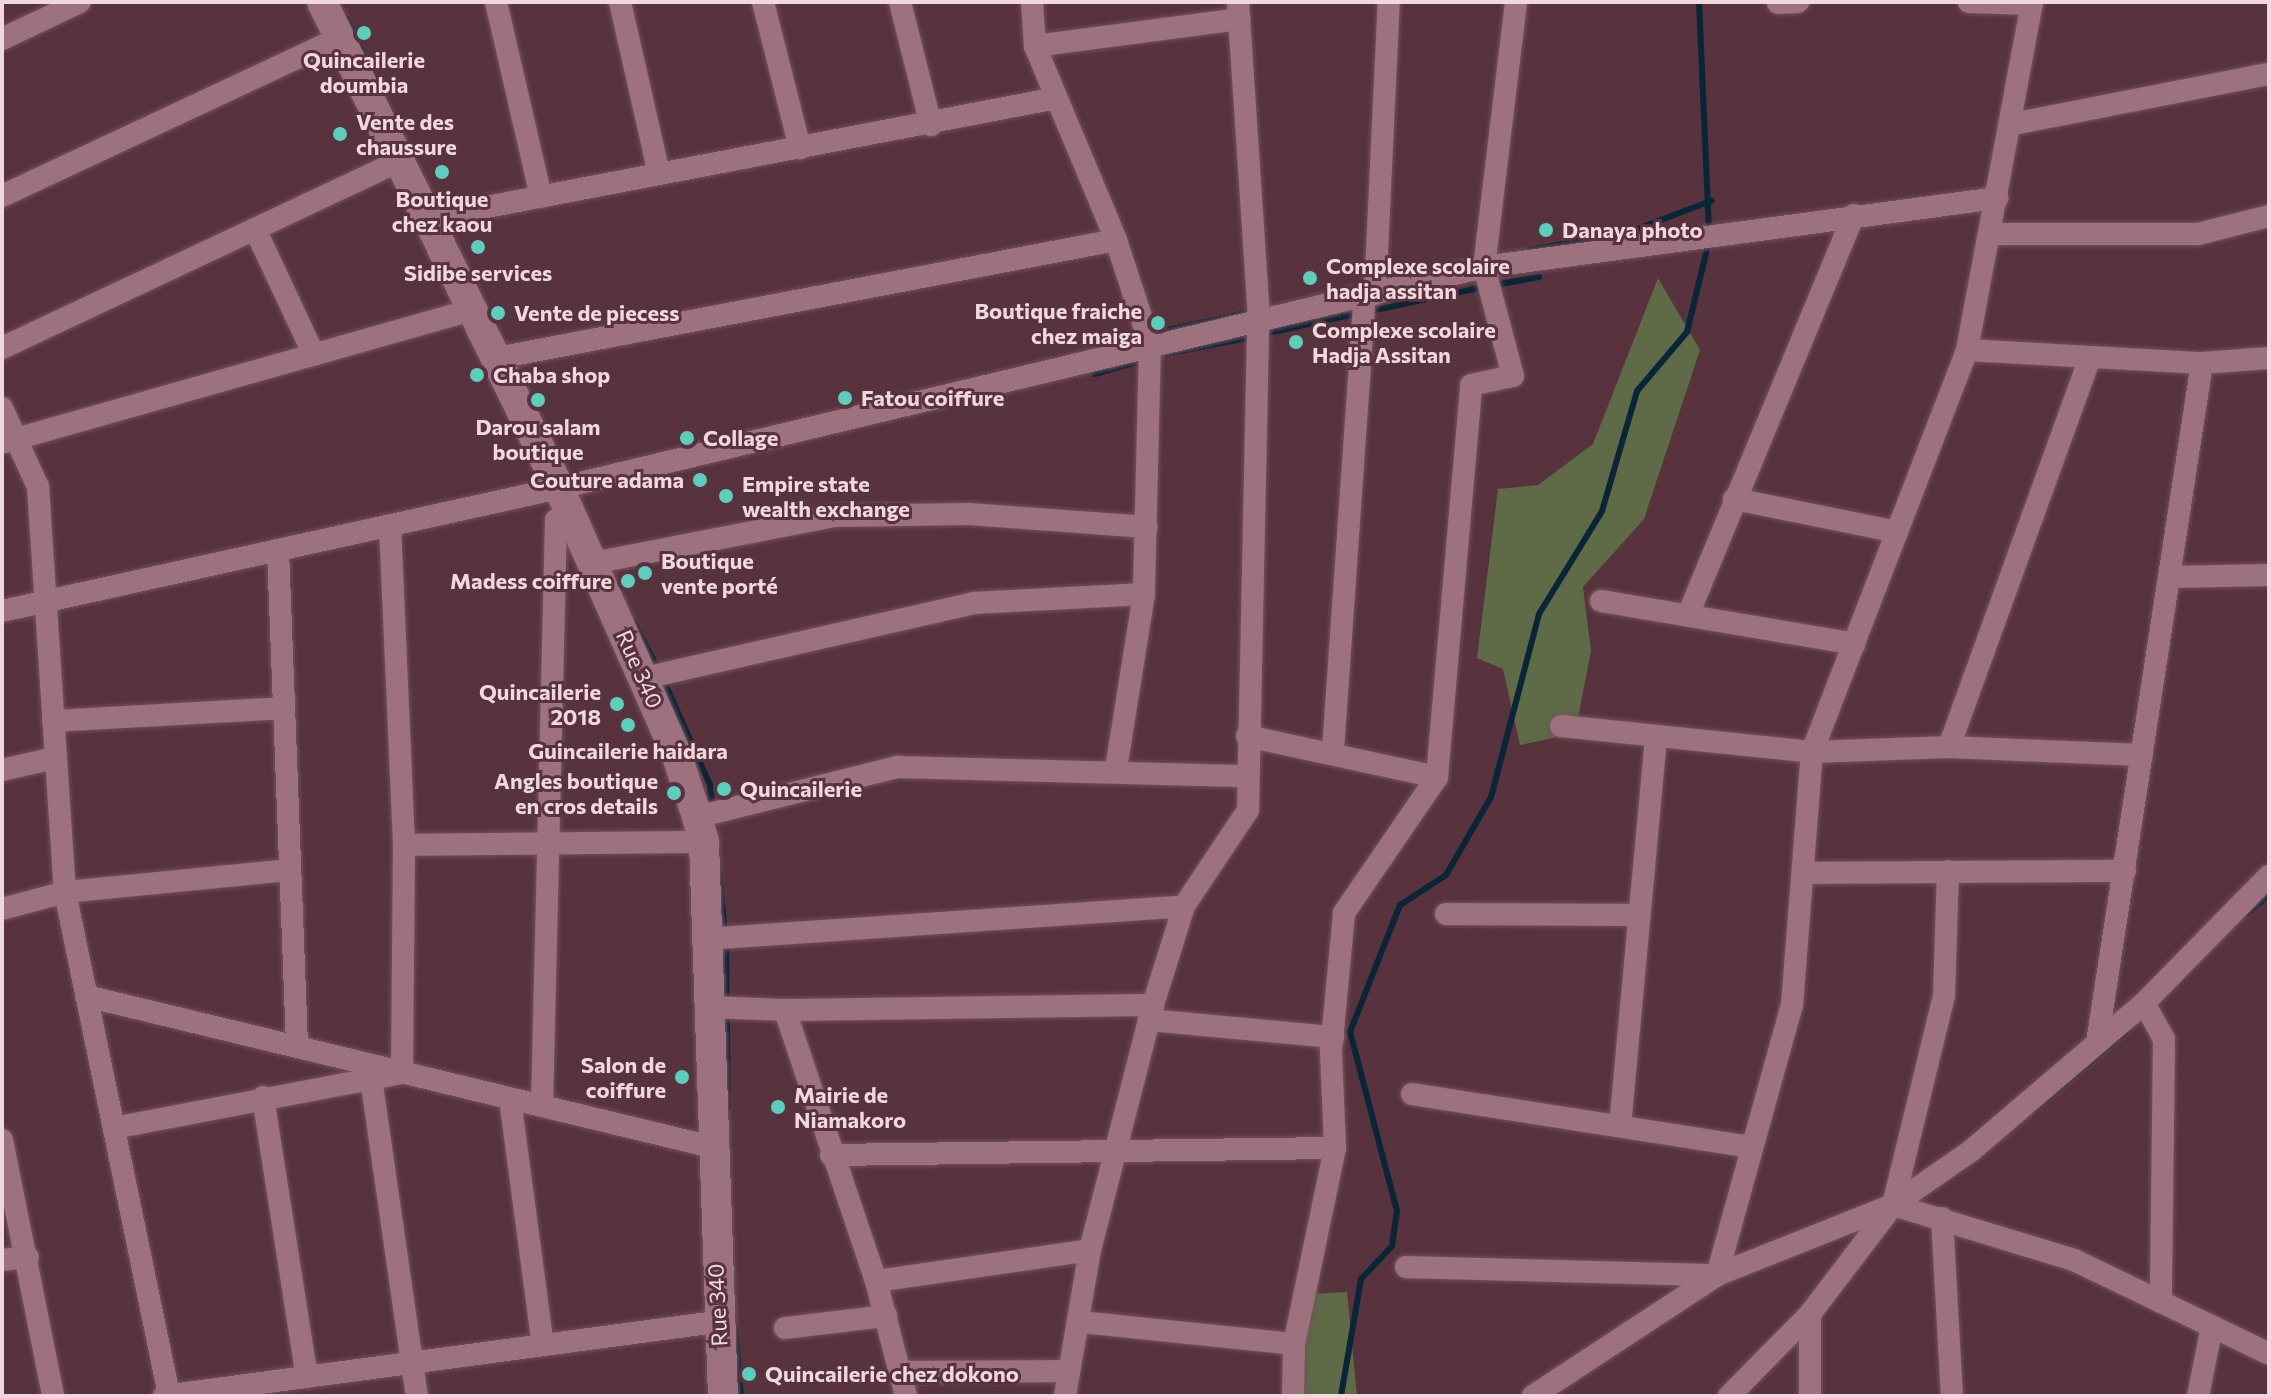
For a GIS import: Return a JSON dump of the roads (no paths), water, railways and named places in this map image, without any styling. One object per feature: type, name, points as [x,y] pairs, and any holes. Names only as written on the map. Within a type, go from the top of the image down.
[{"type":"street","points":[[2,39],[80,2]]},
{"type":"street","name":"Rue 340","points":[[322,2],[474,309],[593,563],[644,678],[700,830],[716,1322],[723,1396]]},
{"type":"street","points":[[496,2],[541,197]]},
{"type":"street","points":[[620,2],[659,174]]},
{"type":"street","points":[[763,2],[800,148]]},
{"type":"street","points":[[900,2],[931,125]]},
{"type":"street","points":[[1032,2],[1035,46],[1116,240],[1150,344],[1144,594],[1116,768]]},
{"type":"street","points":[[1333,750],[1370,296],[1389,2]]},
{"type":"street","points":[[1293,1396],[1294,1344],[1335,1148],[1333,1037],[1344,913],[1437,777],[1471,385],[1513,376],[1484,267],[1516,2]]},
{"type":"street","points":[[1778,3],[1798,2]]},
{"type":"street","points":[[1717,1275],[1749,1147],[1792,1005],[1812,752],[1967,350],[2013,124],[2032,3],[1969,2]]},
{"type":"street","points":[[1035,46],[1238,11],[1259,321],[1247,736],[1248,810],[1184,906],[1151,1013],[1120,1151],[1090,1250],[1081,1322],[1065,1396]]},
{"type":"street","points":[[2,196],[339,38]]},
{"type":"street","points":[[2013,124],[2269,74]]},
{"type":"street","points":[[429,218],[931,125],[1057,98]]},
{"type":"street","points":[[2,348],[400,161]]},
{"type":"street","points":[[2,611],[390,525],[564,500],[1150,344],[1370,296],[1484,267],[1748,227],[1997,198]]},
{"type":"street","points":[[1688,615],[1854,215]]},
{"type":"street","points":[[1991,234],[2198,234],[2269,216]]},
{"type":"street","points":[[255,229],[314,355]]},
{"type":"street","points":[[497,358],[1116,240]]},
{"type":"street","points":[[9,440],[474,309]]},
{"type":"street","points":[[1967,350],[2202,363],[2269,358]]},
{"type":"street","points":[[1949,747],[2090,358]]},
{"type":"street","points":[[2097,1043],[2202,363]]},
{"type":"street","points":[[2,408],[9,440],[38,487],[65,892],[166,1396],[716,1322]]},
{"type":"street","points":[[1734,499],[1897,532]]},
{"type":"street","points":[[542,1106],[543,847],[556,520],[564,500]]},
{"type":"street","points":[[593,563],[834,516],[969,514],[1147,527]]},
{"type":"street","points":[[390,525],[404,845],[402,1073]]},
{"type":"street","points":[[278,550],[297,1047]]},
{"type":"street","points":[[2170,577],[2269,575]]},
{"type":"street","points":[[644,678],[974,603],[1144,594]]},
{"type":"street","points":[[1601,601],[1854,644]]},
{"type":"street","points":[[53,721],[284,708]]},
{"type":"street","points":[[1561,726],[1812,752],[1949,747],[2142,755]]},
{"type":"street","points":[[1247,736],[1333,750],[1437,777]]},
{"type":"street","points":[[1620,1126],[1656,737]]},
{"type":"street","points":[[2,770],[55,758]]},
{"type":"street","points":[[404,845],[543,847],[700,830],[898,767],[1116,768],[1247,776]]},
{"type":"street","points":[[2,909],[65,892],[290,870]]},
{"type":"street","points":[[1893,1205],[1944,996],[1948,871]]},
{"type":"street","points":[[1803,873],[2125,871]]},
{"type":"street","points":[[1729,1396],[1810,1314],[1893,1205],[2144,1003],[2269,876]]},
{"type":"street","points":[[705,939],[1184,906]]},
{"type":"street","points":[[1446,914],[1638,915]]},
{"type":"street","points":[[86,996],[712,1147]]},
{"type":"street","points":[[2144,1003],[2164,1039],[2161,1302]]},
{"type":"street","points":[[708,1007],[1151,1013],[1333,1037]]},
{"type":"street","points":[[785,1010],[831,1155],[876,1281],[906,1396]]},
{"type":"street","points":[[114,1128],[263,1097],[402,1073]]},
{"type":"street","points":[[371,1078],[417,1396]]},
{"type":"street","points":[[1412,1094],[1749,1147]]},
{"type":"street","points":[[263,1097],[307,1377]]},
{"type":"street","points":[[510,1099],[543,1345]]},
{"type":"street","points":[[2,1140],[28,1257],[53,1396]]},
{"type":"street","points":[[831,1155],[1335,1148]]},
{"type":"street","points":[[1533,1396],[1555,1388],[1717,1275],[1893,1205],[2074,1260],[2269,1354]]},
{"type":"street","points":[[1942,1218],[1952,1396]]},
{"type":"street","points":[[876,1281],[1090,1250]]},
{"type":"street","points":[[2,1260],[28,1257]]},
{"type":"street","points":[[1406,1267],[1717,1275]]},
{"type":"street","points":[[1810,1314],[1810,1396]]},
{"type":"street","points":[[785,1328],[886,1316]]},
{"type":"street","points":[[1081,1322],[1294,1344]]},
{"type":"street","points":[[2198,1396],[2212,1326]]},
{"type":"street","points":[[901,1372],[1068,1371]]},
{"type":"waterway","points":[[1699,2],[1709,230]]},
{"type":"waterway","points":[[347,19],[380,88]]},
{"type":"waterway","points":[[1530,250],[1632,231],[1711,201]]},
{"type":"waterway","points":[[1341,1396],[1361,1279],[1392,1246],[1397,1211],[1350,1032],[1400,905],[1446,875],[1491,797],[1539,614],[1602,511],[1637,391],[1687,332],[1709,241]]},
{"type":"waterway","points":[[1495,285],[1539,277]]},
{"type":"waterway","points":[[1370,311],[1484,287]]},
{"type":"waterway","points":[[1118,341],[1253,311]]},
{"type":"waterway","points":[[1264,334],[1359,313]]},
{"type":"waterway","points":[[1166,354],[1253,337]]},
{"type":"waterway","points":[[1095,374],[1144,360]]},
{"type":"waterway","points":[[634,622],[658,669]]},
{"type":"waterway","points":[[663,679],[710,785],[725,933]]},
{"type":"waterway","points":[[2248,913],[2269,894]]},
{"type":"waterway","points":[[726,944],[728,1108]]},
{"type":"waterway","points":[[2034,1110],[2126,1032]]},
{"type":"waterway","points":[[735,1327],[741,1396]]},
{"type":"place","name":"Quincailerie doumbia","points":[[364,33]]},
{"type":"place","name":"Vente des chaussure","points":[[340,134]]},
{"type":"place","name":"Boutique chez kaou","points":[[442,172]]},
{"type":"place","name":"Danaya photo","points":[[1546,230]]},
{"type":"place","name":"Sidibe services","points":[[478,247]]},
{"type":"place","name":"Complexe scolaire hadja assitan","points":[[1310,278]]},
{"type":"place","name":"Vente de piecess","points":[[498,313]]},
{"type":"place","name":"Boutique fraiche chez maiga","points":[[1158,323]]},
{"type":"place","name":"Complexe scolaire Hadja Assitan","points":[[1296,342]]},
{"type":"place","name":"Chaba shop","points":[[477,375]]},
{"type":"place","name":"Fatou coiffure","points":[[845,398]]},
{"type":"place","name":"Darou salam boutique","points":[[538,400]]},
{"type":"place","name":"Collage","points":[[687,438]]},
{"type":"place","name":"Couture adama","points":[[700,480]]},
{"type":"place","name":"Empire state wealth exchange","points":[[726,496]]},
{"type":"place","name":"Boutique vente porté","points":[[645,573]]},
{"type":"place","name":"Madess coiffure","points":[[628,581]]},
{"type":"place","name":"Quincailerie 2018","points":[[617,704]]},
{"type":"place","name":"Guincailerie haidara","points":[[628,725]]},
{"type":"place","name":"Quincailerie","points":[[724,789]]},
{"type":"place","name":"Angles boutique en cros details","points":[[674,793]]},
{"type":"place","name":"Salon de coiffure","points":[[682,1077]]},
{"type":"place","name":"Mairie de Niamakoro","points":[[778,1107]]},
{"type":"place","name":"Quincailerie chez dokono","points":[[749,1374]]}]
